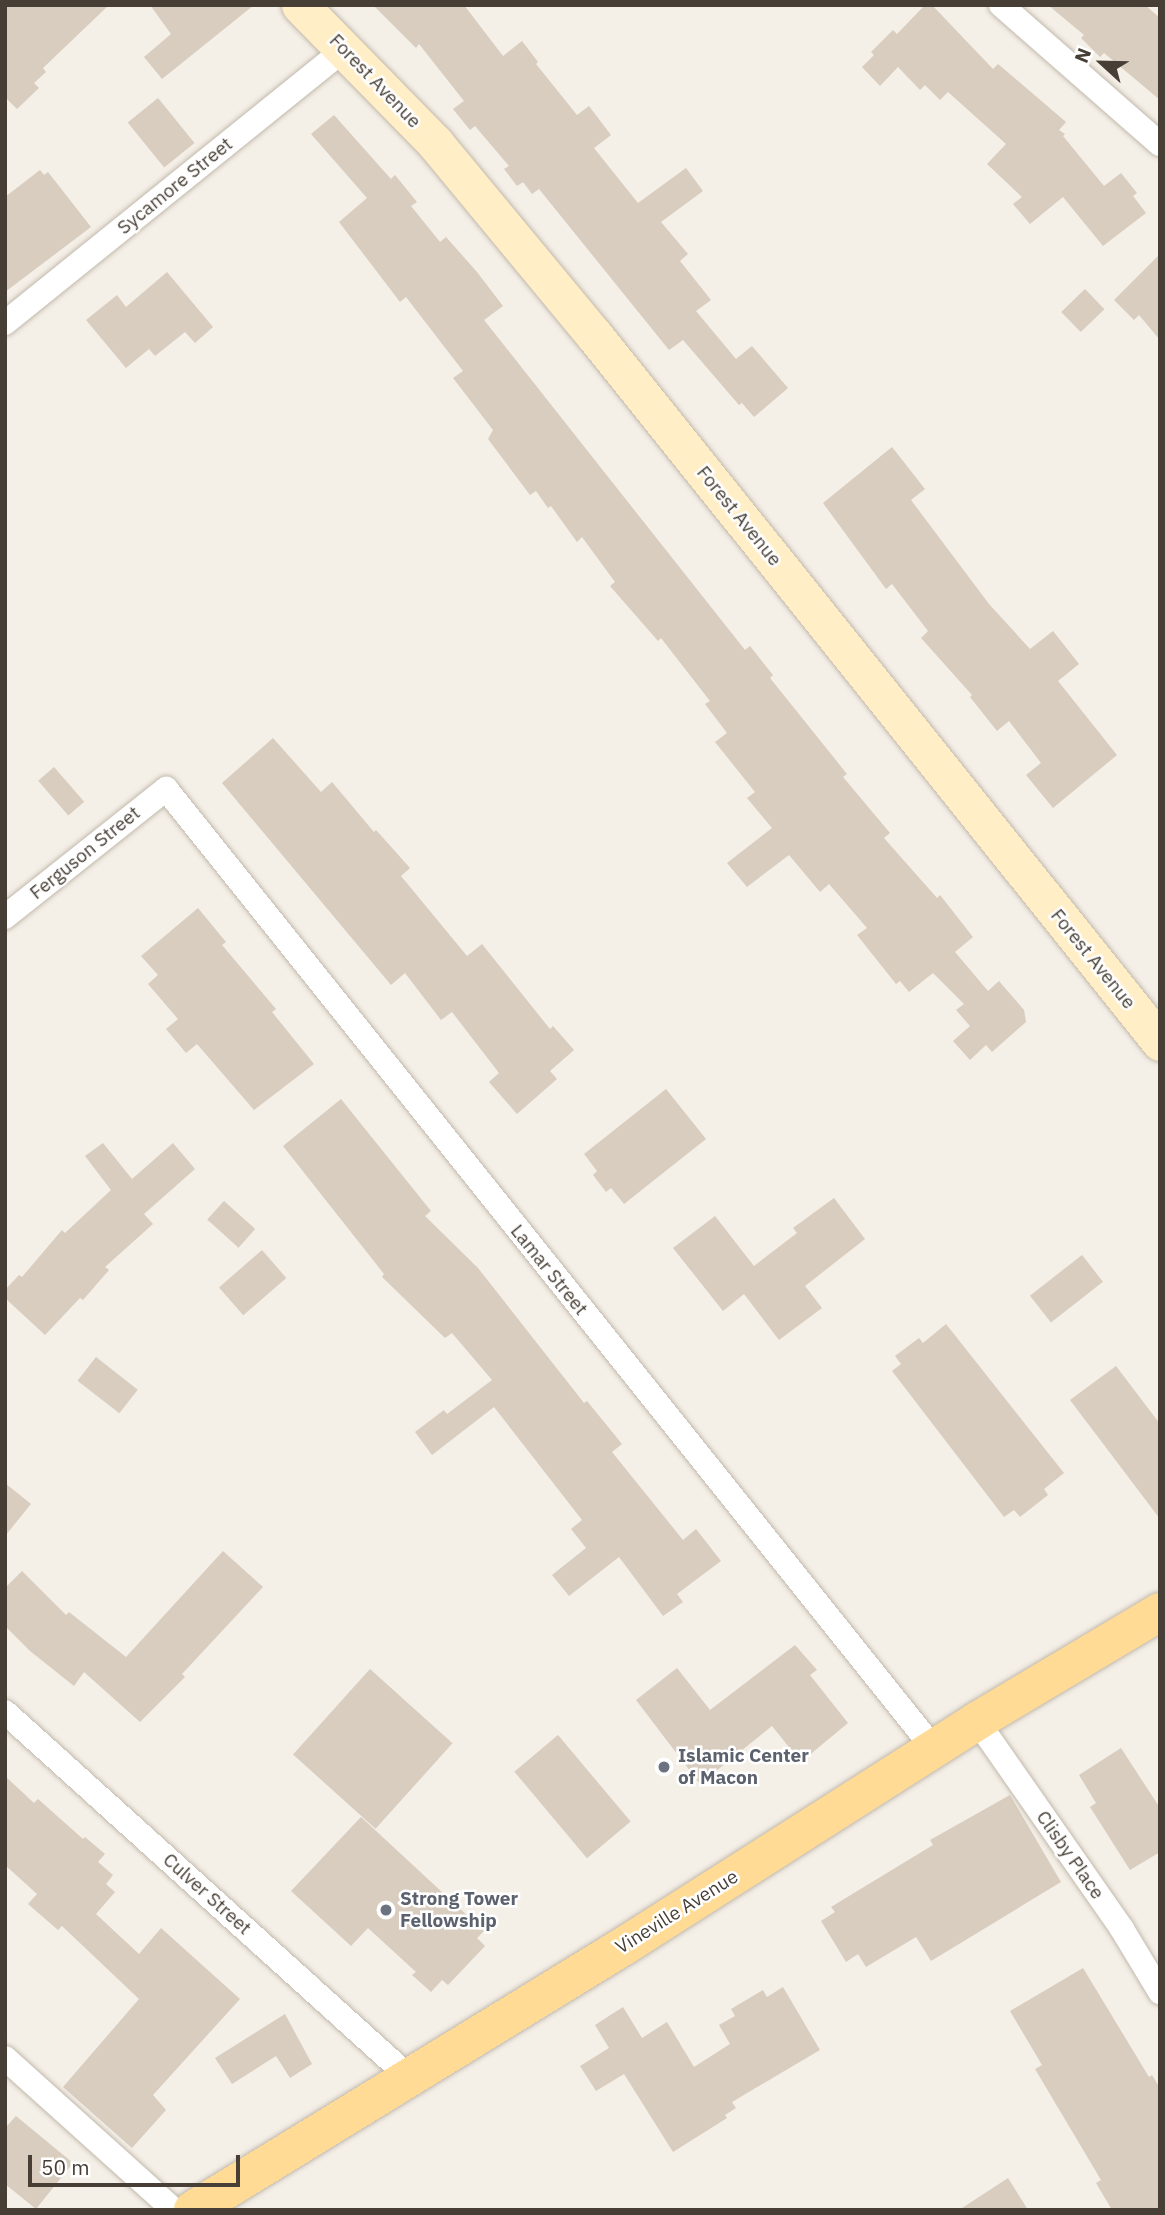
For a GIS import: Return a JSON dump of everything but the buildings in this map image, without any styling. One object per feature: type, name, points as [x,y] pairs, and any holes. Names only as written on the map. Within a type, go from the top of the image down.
[{"type":"main road","name":"Vineville Avenue","points":[[193,2210],[624,1946],[977,1721],[1160,1612]]},
{"type":"street","name":"Forest Avenue","points":[[300,5],[435,143],[576,313],[1160,1042]]},
{"type":"street","points":[[1001,5],[1160,144]]},
{"type":"street","name":"Sycamore Street","points":[[5,323],[345,49]]},
{"type":"street","name":"Ferguson Street","points":[[5,917],[166,789]]},
{"type":"street","name":"Lamar Street","points":[[166,789],[934,1749]]},
{"type":"street","name":"Culver Street","points":[[5,1712],[409,2077]]},
{"type":"street","name":"Clisby Place","points":[[977,1721],[1122,1928],[1160,1992]]},
{"type":"street","points":[[5,2058],[174,2210]]},
{"type":"place","name":"Islamic Center of Macon","points":[[664,1767]]},
{"type":"place","name":"Strong Tower Fellowship","points":[[386,1910]]}]
